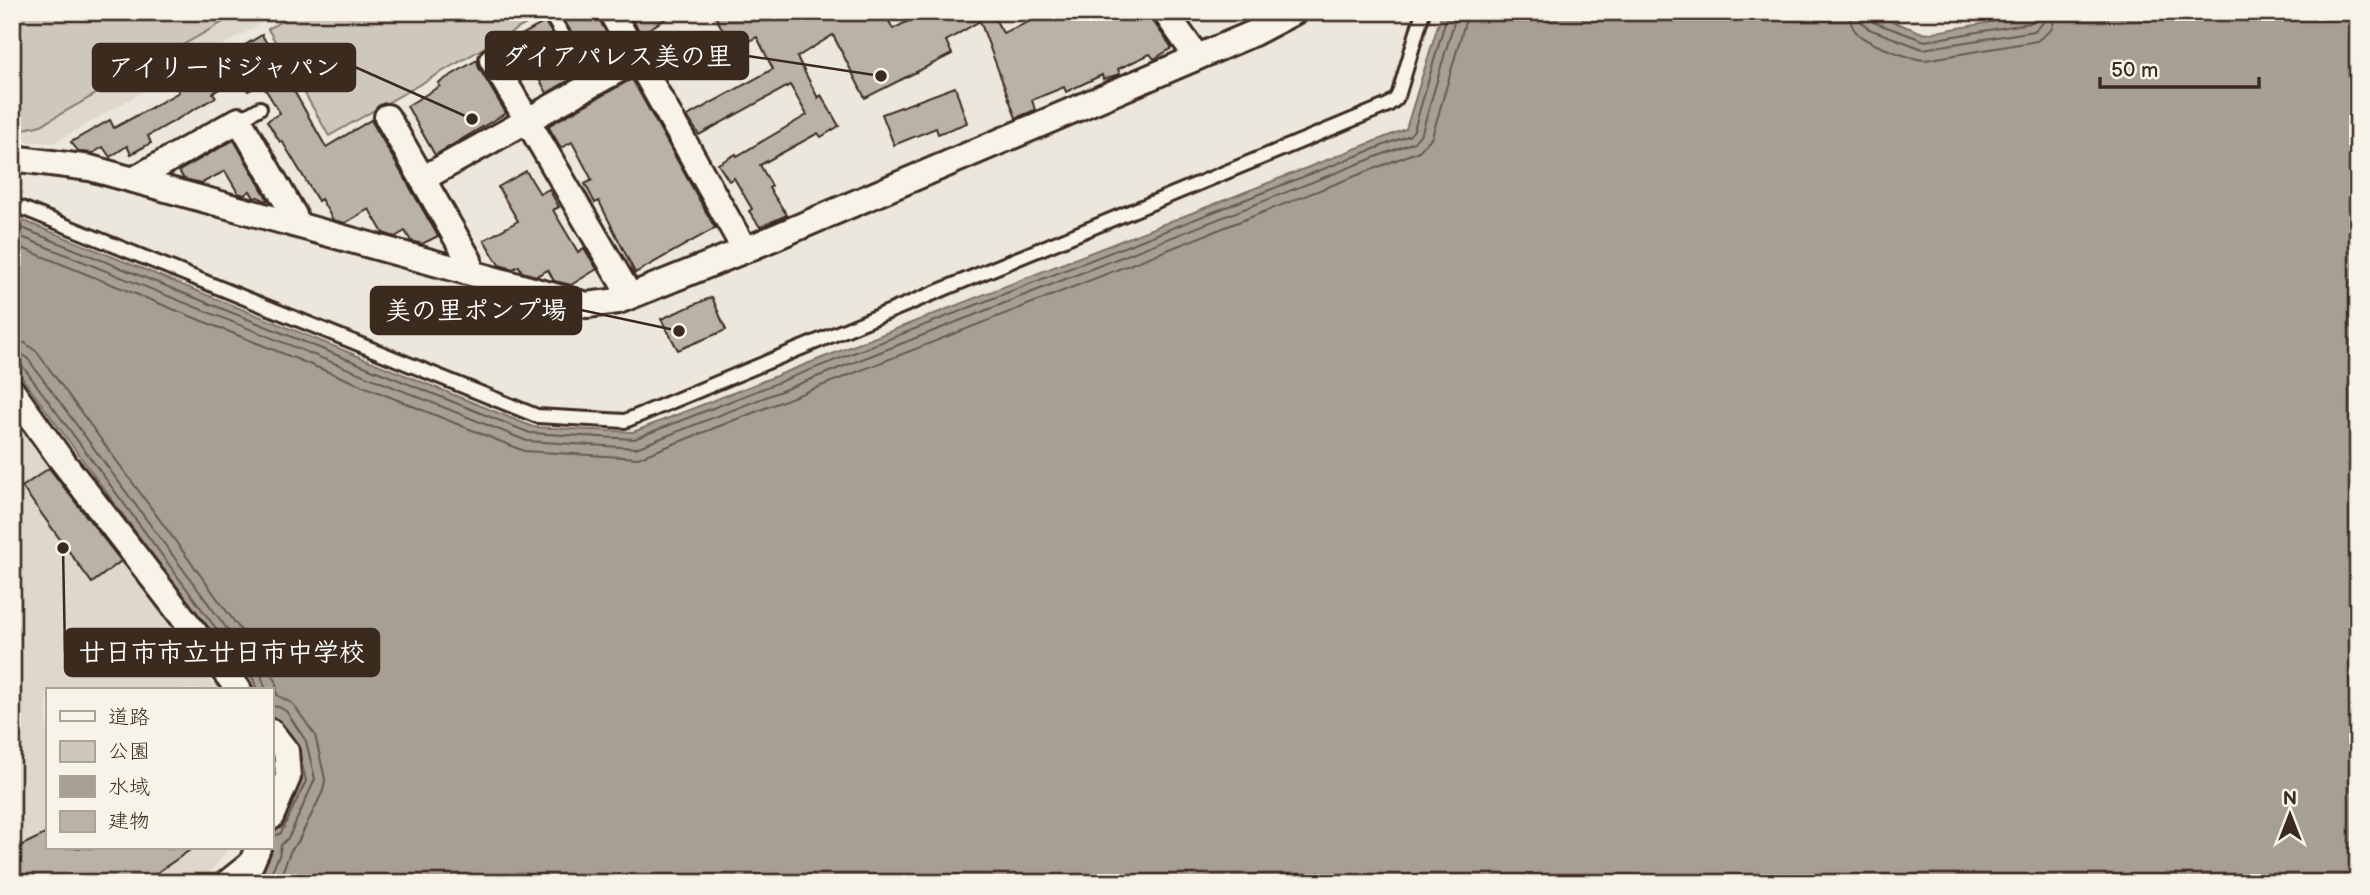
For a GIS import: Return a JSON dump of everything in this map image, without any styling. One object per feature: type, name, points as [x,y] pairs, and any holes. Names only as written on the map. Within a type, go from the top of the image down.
[{"type":"street","points":[[611,12],[746,250]]},
{"type":"street","points":[[1166,12],[1197,57]]},
{"type":"street","points":[[12,158],[90,168],[587,305],[618,301],[746,250],[1254,33],[1294,12]]},
{"type":"street","points":[[492,60],[630,296]]},
{"type":"street","points":[[422,179],[592,82],[636,60]]},
{"type":"street","points":[[133,180],[249,114],[296,224]]},
{"type":"street","points":[[387,117],[469,260],[468,271]]},
{"type":"street","points":[[12,391],[60,458],[237,688]]},
{"type":"street","points":[[273,735],[286,751],[288,777],[273,812]]},
{"type":"street","points":[[227,883],[251,864],[257,850]]},
{"type":"lane","points":[[550,12],[592,82]]},
{"type":"lane","points":[[12,204],[537,416],[625,421],[1388,105],[1399,93],[1423,12]]},
{"type":"shaded area","points":[[12,12],[281,12],[54,143],[12,141]]},
{"type":"shaded area","points":[[12,406],[216,688],[46,688],[46,850],[227,850],[207,876],[194,883],[12,883]]},
{"type":"green space","points":[[12,12],[241,12],[41,125],[12,132]]},
{"type":"green space","points":[[297,12],[538,12],[540,16],[329,136],[268,29]]},
{"type":"water","points":[[1442,12],[1868,12],[1925,34],[2048,12],[2358,12],[2358,883],[244,883],[265,850],[273,850],[273,833],[299,779],[293,749],[273,721],[273,688],[251,688],[12,364],[12,216],[533,427],[633,432],[1406,129]]},
{"type":"building","points":[[596,12],[617,53],[593,67],[560,14]]},
{"type":"building","points":[[628,12],[676,12],[641,34]]},
{"type":"building","points":[[713,12],[884,12],[893,29],[926,12],[996,12],[992,14],[1003,33],[1038,18],[1036,12],[1150,12],[1153,21],[1172,48],[1154,59],[1150,54],[1118,69],[1120,74],[1103,79],[1102,75],[1066,92],[1064,87],[1032,100],[1035,110],[1016,118],[980,21],[946,41],[952,54],[865,98],[833,35],[797,57],[818,98],[821,95],[839,126],[821,137],[818,133],[760,165],[772,186],[769,188],[787,215],[760,227],[749,211],[752,209],[734,178],[729,181],[718,164],[736,154],[737,156],[807,115],[790,85],[699,135],[687,116],[773,69],[757,37],[733,49]]},
{"type":"building","points":[[545,22],[578,75],[547,93],[516,38]]},
{"type":"building","points":[[262,35],[326,147],[371,120],[438,236],[422,244],[411,241],[405,231],[395,237],[383,233],[369,209],[345,223],[333,220],[267,121],[280,113],[262,84],[248,91],[239,77],[213,93],[216,97],[148,136],[151,143],[131,154],[127,146],[110,157],[103,147],[93,153],[79,152],[71,142],[110,120],[114,128],[147,110],[179,92],[177,89],[239,55],[237,50]]},
{"type":"building","points":[[477,60],[506,113],[435,155],[407,106],[440,86],[438,83]]},
{"type":"building","points":[[632,79],[715,228],[635,273],[599,201],[595,203],[585,184],[592,180],[572,142],[561,148],[548,126]]},
{"type":"building","points":[[955,87],[967,123],[938,134],[936,128],[894,145],[882,114]]},
{"type":"building","points":[[234,140],[268,200],[254,198],[250,191],[244,195],[238,193],[225,171],[202,183],[184,179],[179,171]]},
{"type":"building","points":[[526,171],[540,194],[549,189],[559,207],[553,210],[578,252],[584,248],[597,269],[571,285],[554,281],[548,270],[536,276],[522,272],[519,266],[513,269],[499,265],[484,240],[518,221],[498,187]]},
{"type":"building","points":[[712,297],[726,330],[678,350],[661,319]]},
{"type":"building","points":[[49,468],[121,561],[92,583],[22,487]]},
{"type":"building","points":[[46,833],[46,850],[190,850],[142,883],[12,883],[12,850]]},
{"type":"place","name":"ダイアパレス美の里","points":[[881,76]]},
{"type":"place","name":"アイリードジャパン","points":[[472,119]]},
{"type":"place","name":"美の里ポンプ場","points":[[679,331]]},
{"type":"place","name":"廿日市市立廿日市中学校","points":[[63,548]]}]
